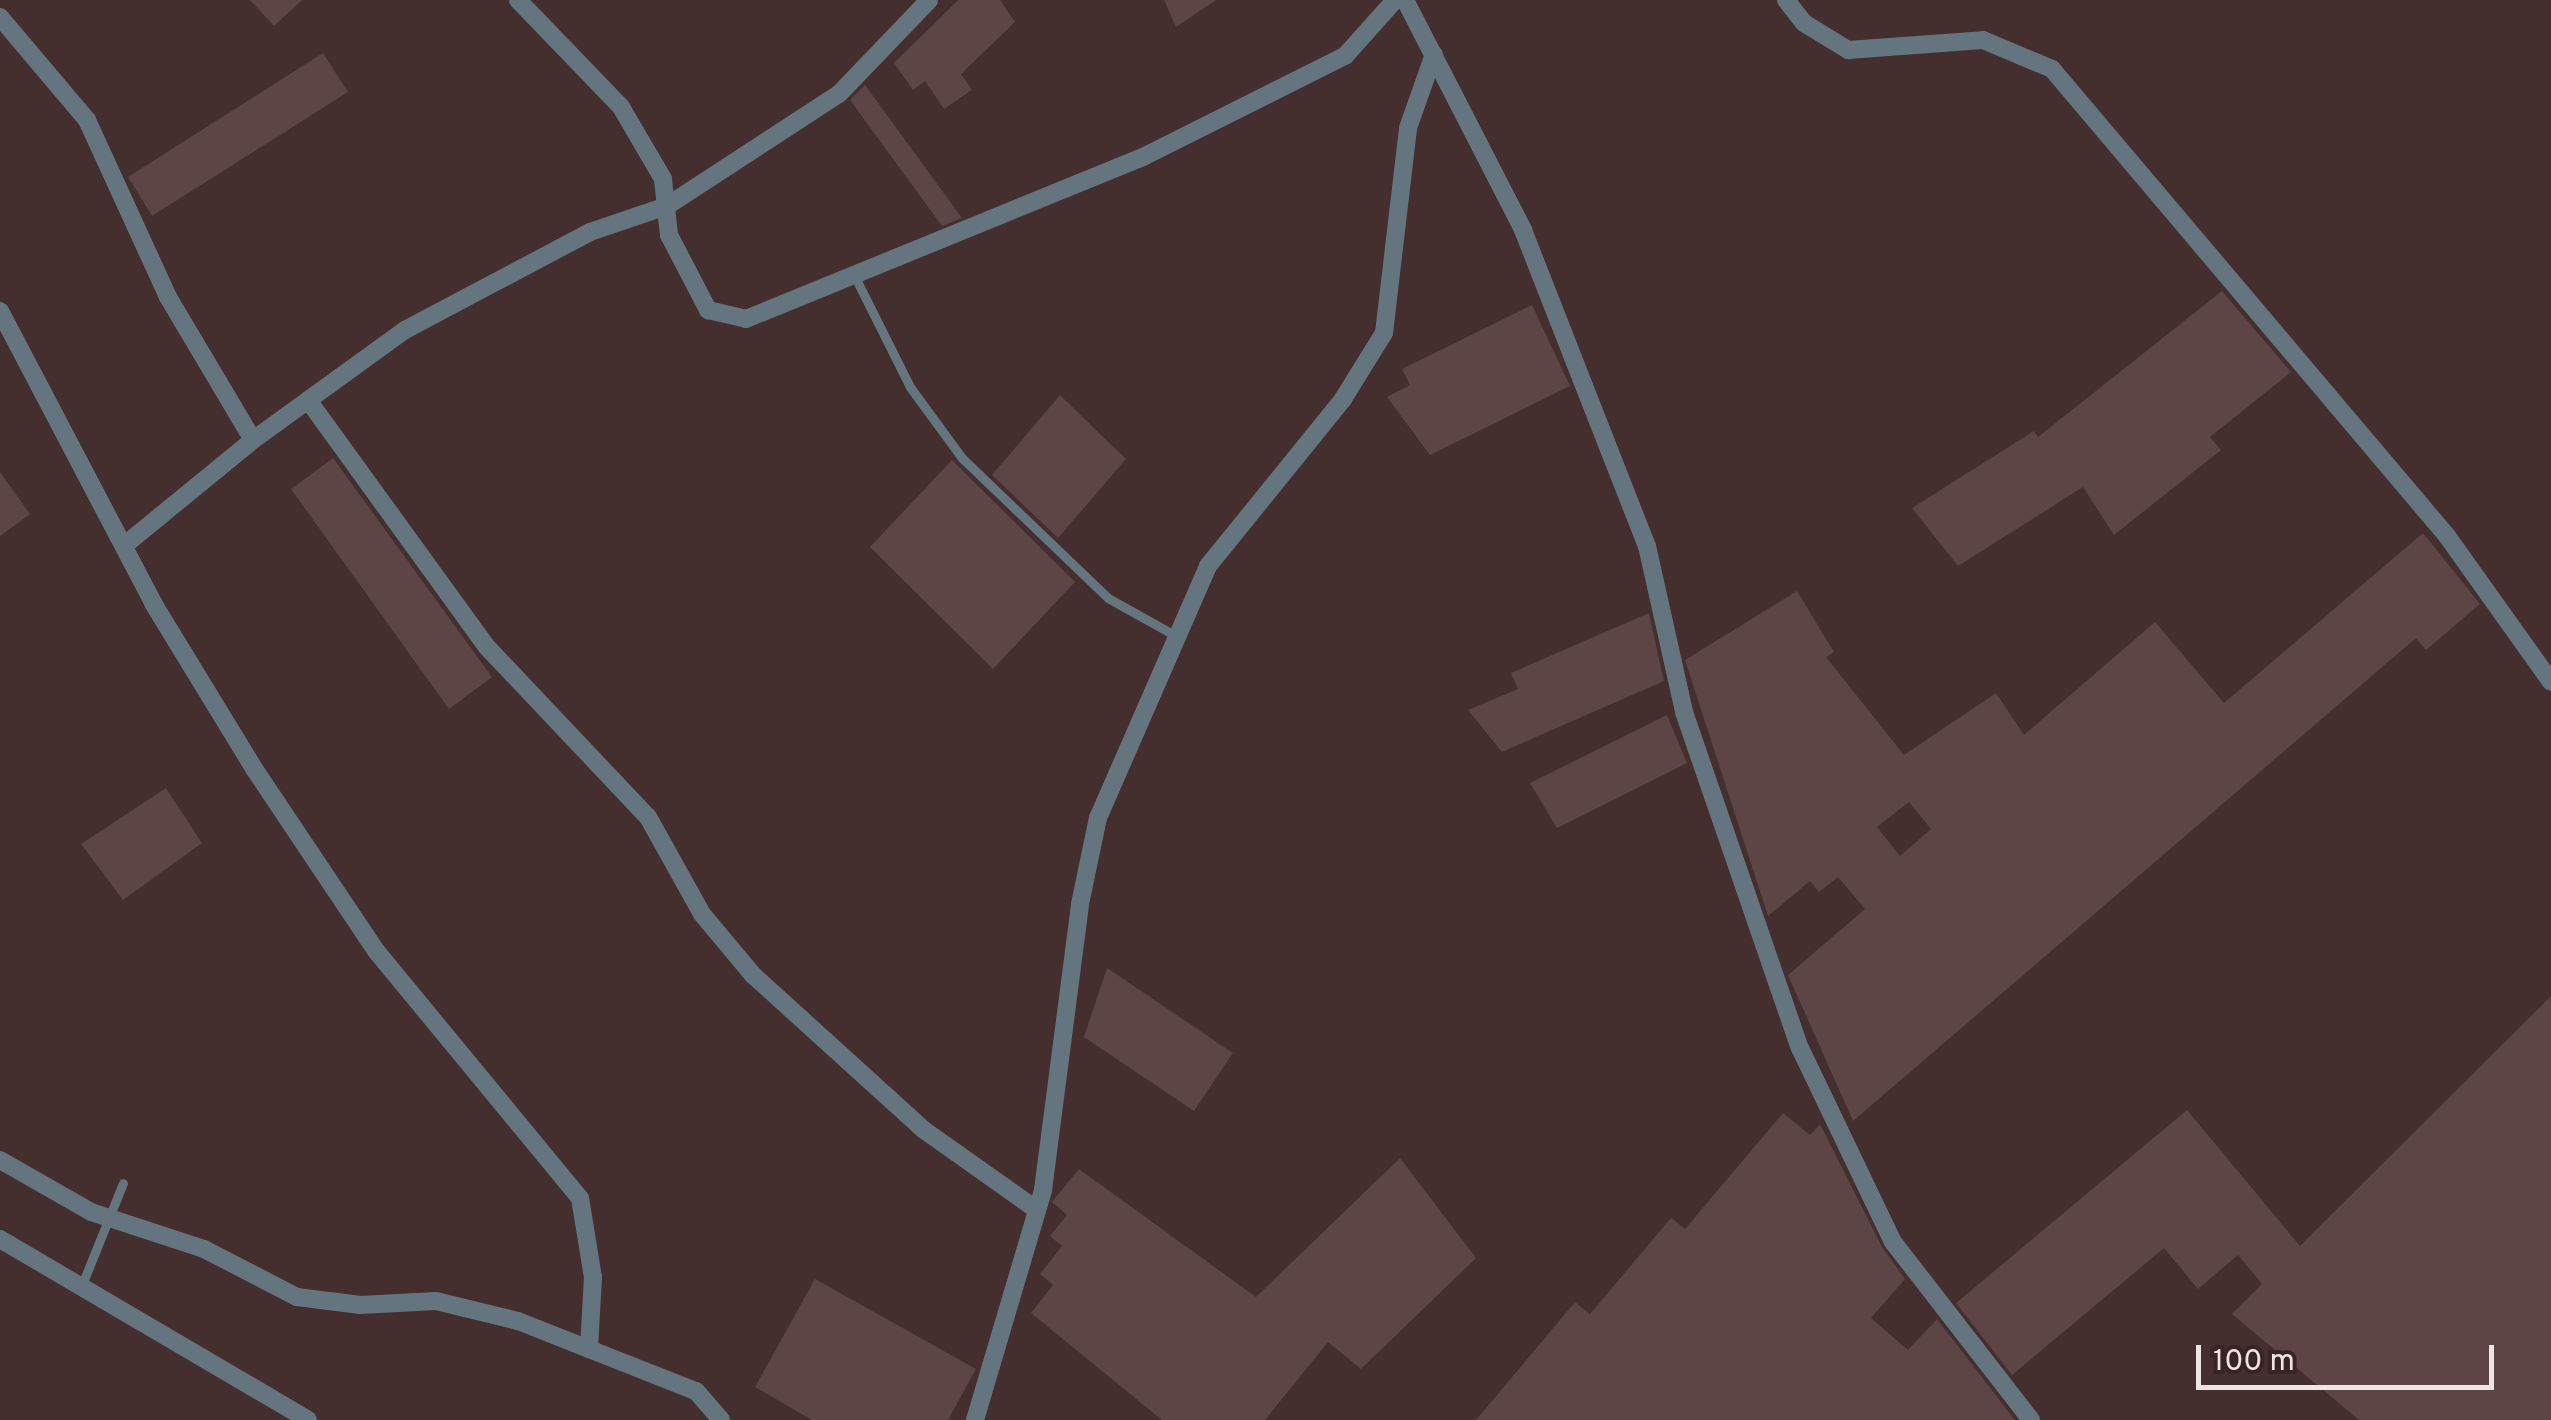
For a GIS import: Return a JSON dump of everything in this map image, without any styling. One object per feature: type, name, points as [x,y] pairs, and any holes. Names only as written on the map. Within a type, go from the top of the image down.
[{"type":"street","points":[[518,0],[621,107],[663,179],[669,235],[708,310],[746,319],[1143,158],[1345,56],[1395,0]]},
{"type":"street","points":[[126,544],[253,440],[404,330],[590,232],[666,206],[839,94],[929,0]]},
{"type":"street","points":[[1405,0],[1522,230],[1647,546],[1684,712],[1800,1048],[1893,1242],[2031,1420]]},
{"type":"street","points":[[1786,0],[1804,23],[1848,50],[1983,40],[2052,69],[2447,536],[2551,682]]},
{"type":"street","points":[[0,17],[87,120],[168,297],[253,440]]},
{"type":"street","points":[[975,1420],[1037,1210],[1080,904],[1098,818],[1208,566],[1343,398],[1384,334],[1408,128],[1434,54]]},
{"type":"street","points":[[0,311],[126,544],[153,603],[255,770],[377,952],[580,1198],[593,1277],[589,1349]]},
{"type":"street","points":[[308,400],[487,647],[648,818],[702,914],[753,976],[924,1130],[1037,1210]]},
{"type":"street","points":[[0,1160],[105,1218],[204,1249],[297,1296],[360,1306],[436,1301],[518,1321],[696,1390],[722,1420]]},
{"type":"street","points":[[0,1239],[308,1420]]},
{"type":"lane","points":[[855,276],[910,388],[962,458],[1108,598],[1176,636]]},
{"type":"lane","points":[[81,1287],[105,1218],[123,1183]]},
{"type":"building","points":[[250,0],[302,0],[274,26]]},
{"type":"building","points":[[958,0],[1000,0],[1015,22],[961,74],[972,90],[944,109],[925,81],[913,90],[894,63]]},
{"type":"building","points":[[1164,0],[1216,0],[1176,27]]},
{"type":"building","points":[[323,53],[348,92],[152,216],[128,177]]},
{"type":"building","points":[[865,85],[962,218],[942,226],[850,100]]},
{"type":"building","points":[[2222,291],[2291,372],[2210,437],[2221,450],[2114,535],[2083,487],[1958,566],[1912,508],[2034,431],[2038,437]]},
{"type":"building","points":[[1532,305],[1570,386],[1430,455],[1387,397],[1410,385],[1402,369]]},
{"type":"building","points":[[1060,395],[1126,459],[1058,538],[992,475]]},
{"type":"building","points":[[333,458],[492,677],[449,709],[291,489]]},
{"type":"building","points":[[952,460],[1075,582],[993,669],[870,547]]},
{"type":"building","points":[[0,472],[30,514],[0,536]]},
{"type":"building","points":[[2423,533],[2480,604],[2426,650],[2416,638],[1853,1121],[1788,975],[1865,909],[1838,877],[1819,892],[1810,881],[1768,916],[1685,660],[1797,591],[1834,652],[1826,657],[1904,755],[1996,693],[2024,735],[2155,622],[2224,703]],"holes":[[[1909,802],[1931,829],[1900,856],[1877,827]]]},
{"type":"building","points":[[1649,613],[1664,681],[1502,752],[1468,710],[1518,689],[1511,673]]},
{"type":"building","points":[[1667,715],[1687,763],[1557,828],[1530,783]]},
{"type":"building","points":[[166,788],[202,843],[123,900],[81,844]]},
{"type":"building","points":[[1107,968],[1233,1053],[1194,1111],[1084,1037]]},
{"type":"building","points":[[2551,996],[2551,1420],[2359,1420],[2232,1314],[2262,1284],[2238,1255],[2198,1289],[2164,1248],[2012,1375],[1956,1303],[2187,1110],[2300,1246]]},
{"type":"building","points":[[1783,1113],[1810,1135],[1820,1124],[1882,1247],[1905,1279],[1871,1318],[1908,1350],[1937,1319],[2015,1420],[1476,1420],[1575,1302],[1590,1314],[1671,1218],[1685,1229]]},
{"type":"building","points":[[1400,1158],[1476,1258],[1361,1369],[1328,1342],[1265,1420],[1162,1420],[1031,1313],[1053,1285],[1040,1274],[1062,1246],[1050,1236],[1067,1215],[1052,1202],[1079,1169],[1256,1297]]},
{"type":"building","points":[[815,1279],[976,1369],[948,1420],[812,1420],[755,1387]]}]
